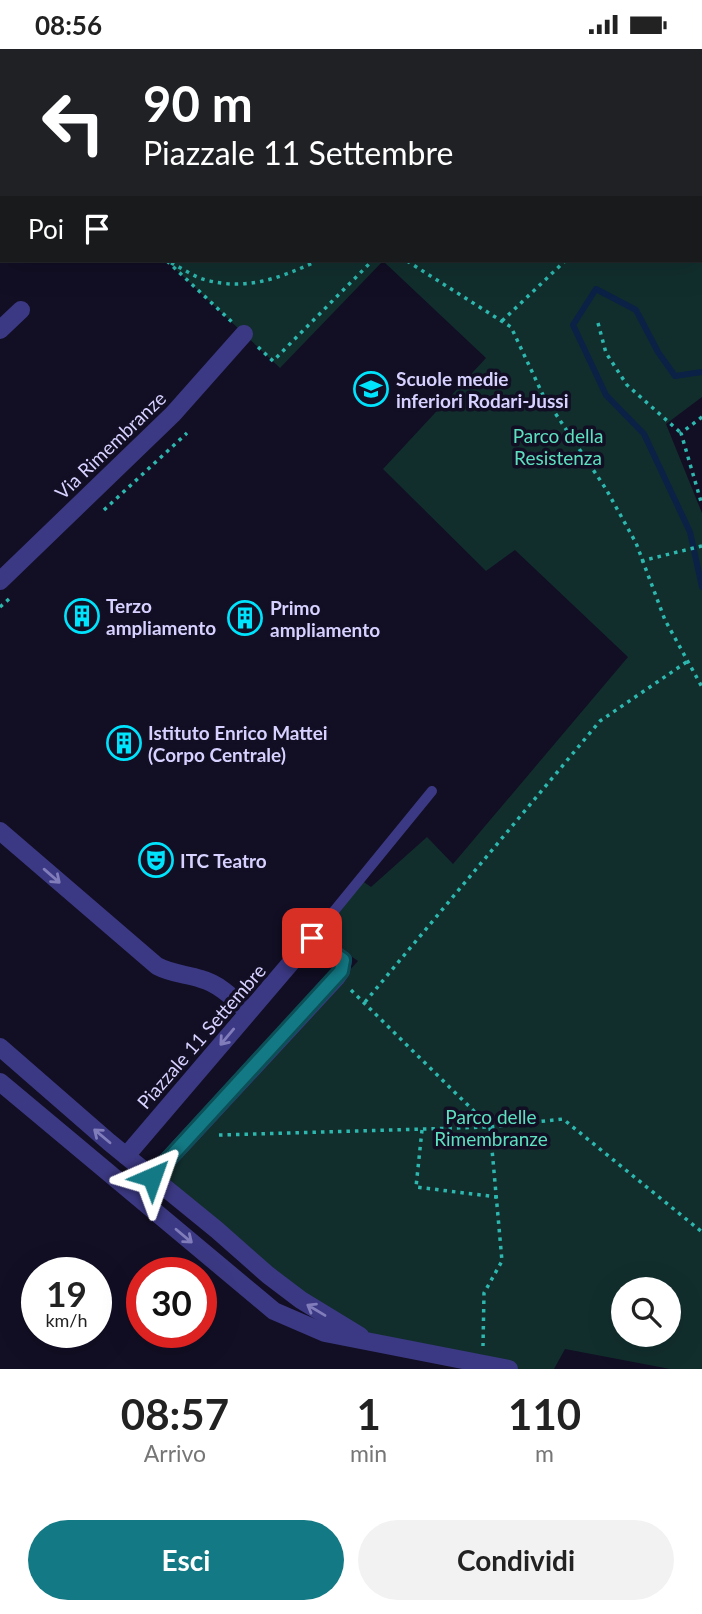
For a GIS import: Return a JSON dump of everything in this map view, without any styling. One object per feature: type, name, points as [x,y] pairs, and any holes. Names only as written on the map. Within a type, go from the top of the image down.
[{"type":"street","points":[[0,330],[22,310]]},
{"type":"street","name":"Via Rimembranze","points":[[0,581],[173,414],[244,334]]},
{"type":"street","points":[[0,831],[157,967],[211,982],[248,1012]]},
{"type":"street","points":[[152,1177],[341,971],[343,960],[312,938]]},
{"type":"street","name":"Piazzale 11 Settembre","points":[[118,1181],[130,1160],[248,1012],[312,938]]},
{"type":"street","points":[[0,1047],[130,1160],[286,1289],[375,1345]]},
{"type":"street","points":[[0,1082],[274,1311],[325,1333],[375,1345],[509,1369]]},
{"type":"street","points":[[274,1311],[286,1289]]},
{"type":"lane","points":[[312,938],[432,791]]},
{"type":"path","points":[[169,263],[273,361],[370,263]]},
{"type":"path","points":[[171,263],[204,280],[246,286],[293,272],[313,263]]},
{"type":"path","points":[[410,263],[511,327],[543,395],[606,489],[636,543],[665,620],[702,687]]},
{"type":"path","points":[[502,321],[563,263]]},
{"type":"path","points":[[597,323],[606,353],[627,385],[681,433],[702,505]]},
{"type":"path","points":[[681,433],[702,417]]},
{"type":"path","points":[[641,561],[702,546]]},
{"type":"path","points":[[365,1002],[600,722],[688,661]]},
{"type":"path","points":[[336,978],[365,1002],[490,1127],[502,1261],[484,1293],[483,1357]]},
{"type":"path","points":[[219,1135],[490,1127],[564,1119],[702,1232]]},
{"type":"path","points":[[422,1129],[416,1187],[497,1196]]},
{"type":"green space","points":[[169,263],[381,263],[280,368]]},
{"type":"green space","name":"Parco delle Rimembranze","points":[[385,263],[702,263],[702,397],[666,424],[702,513],[702,1369],[670,1369],[565,1349],[554,1369],[507,1369],[375,1344],[301,1300],[158,1181],[358,961],[315,931],[358,878],[371,887],[427,837],[453,864],[628,657],[515,550],[486,571],[383,469],[486,358]]},
{"type":"waterway","points":[[702,372],[675,376],[658,352],[636,310],[596,289],[573,325],[606,395],[644,434],[690,532],[702,587]]},
{"type":"place","name":"Scuole medie inferiori Rodari-Jussi","points":[[371,389]]},
{"type":"place","name":"Terzo ampliamento","points":[[82,616]]},
{"type":"place","name":"Primo ampliamento","points":[[245,618]]},
{"type":"place","name":"Istituto Enrico Mattei (Corpo Centrale)","points":[[124,743]]},
{"type":"place","name":"ITC Teatro","points":[[156,860]]},
{"type":"route","points":[[152,1177],[341,971],[343,960],[312,938]]},
{"type":"park label","name":"Parco della Resistenza","points":[[558,446]]}]
